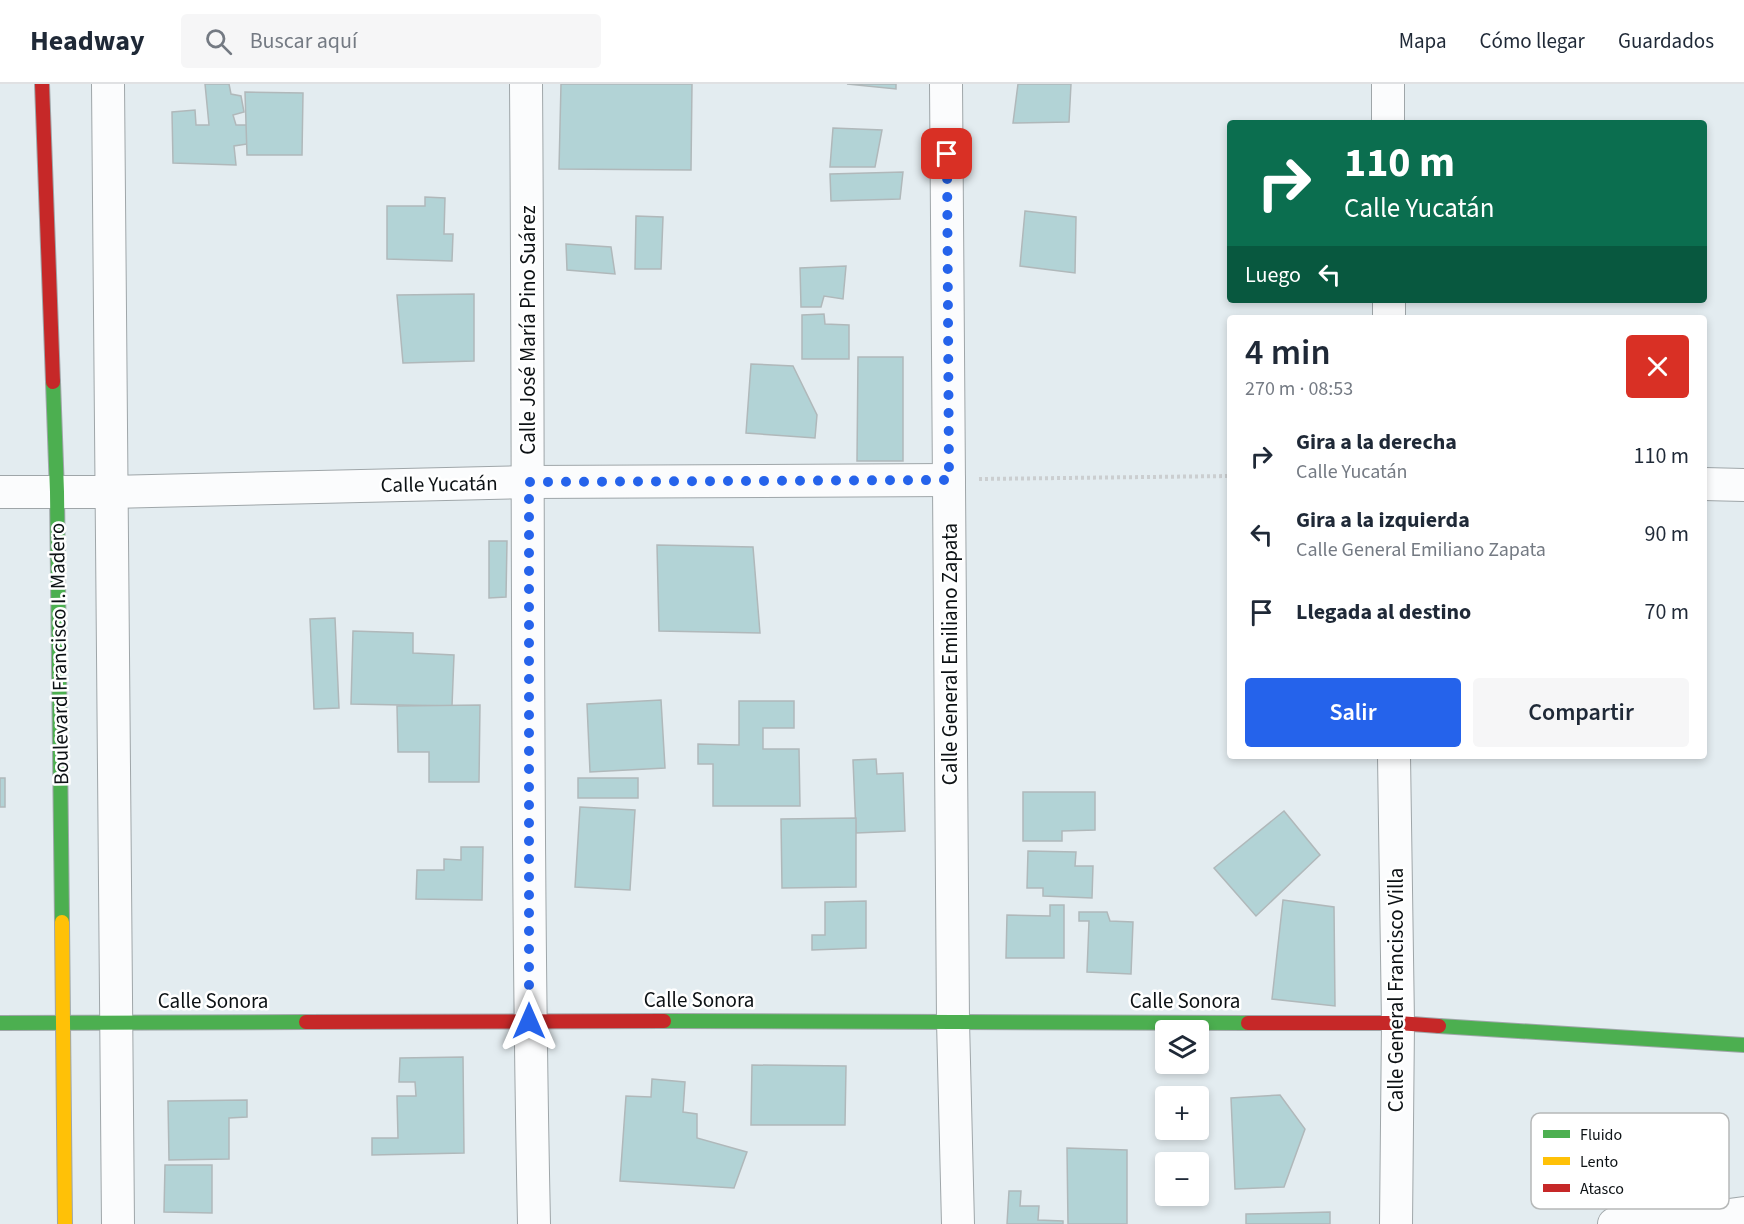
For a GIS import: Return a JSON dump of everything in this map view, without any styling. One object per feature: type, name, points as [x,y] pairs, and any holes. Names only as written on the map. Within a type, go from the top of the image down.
[{"type":"street","name":"Boulevard Francisco I. Madero","points":[[42,84],[57,492],[65,1224]]},
{"type":"street","points":[[108,84],[118,1224]]},
{"type":"street","name":"Calle José María Pino Suárez","points":[[526,84],[529,1021],[534,1224]]},
{"type":"street","name":"Calle General Emiliano Zapata","points":[[946,84],[952,1021],[958,1224]]},
{"type":"street","points":[[1388,84],[1388,120]]},
{"type":"street","name":"Calle Yucatán","points":[[0,492],[110,492],[529,482],[949,480]]},
{"type":"street","points":[[1707,484],[1744,485]]},
{"type":"street","name":"Calle General Francisco Villa","points":[[1394,759],[1398,1023],[1395,1224]]},
{"type":"street","name":"Calle Sonora","points":[[0,1023],[529,1021],[1398,1023],[1744,1045]]},
{"type":"street","points":[[1614,1224],[1699,1219],[1744,1213]]},
{"type":"path","points":[[949,480],[1227,476]]},
{"type":"building","points":[[205,84],[229,84],[231,94],[241,96],[244,112],[233,115],[236,125],[248,125],[254,143],[234,146],[236,165],[173,163],[172,112],[195,110],[196,125],[209,125]]},
{"type":"building","points":[[561,84],[692,84],[691,170],[559,169]]},
{"type":"building","points":[[847,84],[896,84],[896,89]]},
{"type":"building","points":[[1018,84],[1071,84],[1069,122],[1013,123]]},
{"type":"building","points":[[245,92],[303,93],[302,155],[247,155]]},
{"type":"building","points":[[833,128],[882,130],[875,167],[830,167]]},
{"type":"building","points":[[903,172],[900,199],[831,201],[830,174]]},
{"type":"building","points":[[425,197],[445,198],[444,234],[453,234],[452,261],[387,259],[387,206],[425,206]]},
{"type":"building","points":[[1025,211],[1076,217],[1075,273],[1020,266]]},
{"type":"building","points":[[636,216],[663,217],[661,269],[635,269]]},
{"type":"building","points":[[566,244],[611,247],[615,274],[567,270]]},
{"type":"building","points":[[846,266],[843,299],[824,296],[821,307],[801,307],[800,268]]},
{"type":"building","points":[[474,294],[474,361],[403,363],[397,295]]},
{"type":"building","points":[[824,314],[825,324],[849,325],[849,359],[802,359],[802,315]]},
{"type":"building","points":[[858,357],[903,357],[903,461],[857,461]]},
{"type":"building","points":[[751,364],[793,366],[817,415],[815,438],[746,433]]},
{"type":"building","points":[[489,541],[507,541],[506,597],[489,598]]},
{"type":"building","points":[[657,545],[753,547],[760,633],[659,631]]},
{"type":"building","points":[[335,618],[339,708],[314,709],[310,619]]},
{"type":"building","points":[[353,631],[413,633],[413,653],[454,655],[452,706],[351,704]]},
{"type":"building","points":[[661,700],[665,768],[590,772],[587,704]]},
{"type":"building","points":[[739,701],[794,701],[794,728],[763,728],[763,749],[799,749],[800,806],[713,806],[713,764],[698,764],[698,744],[739,745]]},
{"type":"building","points":[[480,705],[479,782],[429,782],[429,752],[398,752],[397,706]]},
{"type":"building","points":[[876,759],[877,774],[903,773],[905,831],[856,833],[853,760]]},
{"type":"building","points":[[0,778],[5,778],[5,807],[0,807]]},
{"type":"building","points":[[578,778],[638,778],[638,798],[578,798]]},
{"type":"building","points":[[1023,792],[1095,792],[1095,830],[1062,831],[1062,841],[1023,841]]},
{"type":"building","points":[[580,807],[635,810],[630,890],[575,887]]},
{"type":"building","points":[[1284,811],[1320,855],[1256,916],[1214,868]]},
{"type":"building","points":[[856,818],[856,887],[782,888],[781,819]]},
{"type":"building","points":[[461,847],[483,847],[482,900],[416,899],[417,870],[444,870],[444,859],[461,860]]},
{"type":"building","points":[[1028,851],[1076,852],[1075,866],[1093,866],[1092,898],[1043,896],[1043,888],[1027,888]]},
{"type":"building","points":[[1283,900],[1334,907],[1335,1006],[1272,999]]},
{"type":"building","points":[[866,901],[866,948],[812,950],[812,935],[825,935],[825,902]]},
{"type":"building","points":[[1050,905],[1064,905],[1064,958],[1006,958],[1007,915],[1050,916]]},
{"type":"building","points":[[1079,912],[1107,912],[1110,921],[1133,922],[1131,974],[1087,972],[1089,921],[1079,921]]},
{"type":"building","points":[[463,1057],[464,1153],[372,1155],[372,1138],[398,1138],[397,1096],[416,1096],[415,1082],[399,1082],[400,1058]]},
{"type":"building","points":[[752,1065],[846,1066],[845,1125],[751,1125]]},
{"type":"building","points":[[652,1079],[685,1082],[683,1112],[697,1114],[697,1138],[747,1152],[734,1188],[620,1181],[626,1096],[651,1097]]},
{"type":"building","points":[[1280,1095],[1305,1129],[1284,1187],[1235,1189],[1231,1098]]},
{"type":"building","points":[[247,1100],[247,1117],[229,1118],[229,1159],[169,1160],[168,1101]]},
{"type":"building","points":[[1067,1148],[1127,1150],[1127,1224],[1068,1224]]},
{"type":"building","points":[[165,1165],[212,1165],[212,1213],[164,1212]]},
{"type":"building","points":[[1009,1191],[1021,1191],[1020,1206],[1039,1206],[1038,1220],[1063,1221],[1063,1224],[1007,1224]]},
{"type":"building","points":[[1330,1212],[1330,1224],[1246,1224],[1246,1214]]},
{"type":"traffic: fast","points":[[53,382],[57,492],[62,922]]},
{"type":"traffic: fast","points":[[664,1021],[1248,1023]]},
{"type":"traffic: fast","points":[[0,1023],[306,1022]]},
{"type":"traffic: fast","points":[[1439,1026],[1744,1045]]},
{"type":"traffic: slow","points":[[62,922],[65,1224]]},
{"type":"traffic: jam","points":[[42,84],[53,382]]},
{"type":"traffic: jam","points":[[306,1022],[664,1021]]},
{"type":"traffic: jam","points":[[1248,1023],[1398,1023],[1439,1026]]},
{"type":"route","points":[[529,1021],[529,482],[949,480],[947,154]]}]
